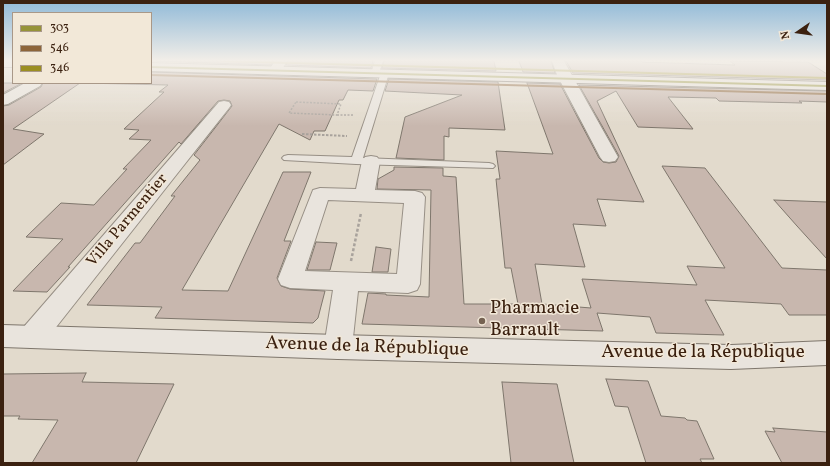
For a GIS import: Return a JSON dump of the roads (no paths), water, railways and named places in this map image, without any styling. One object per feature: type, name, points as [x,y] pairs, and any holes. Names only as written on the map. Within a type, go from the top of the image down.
[{"type":"street","points":[[569,83],[609,157]]},
{"type":"street","points":[[706,83],[827,86]]},
{"type":"street","points":[[3,101],[32,84]]},
{"type":"street","name":"Villa Parmentier","points":[[32,337],[224,105]]},
{"type":"street","points":[[363,161],[364,196]]},
{"type":"street","points":[[320,194],[415,197],[408,284],[347,282],[290,279],[320,194]]},
{"type":"street","points":[[338,348],[347,282]]},
{"type":"street","name":"Avenue de la République","points":[[3,336],[338,348],[731,357],[827,353]]},
{"type":"lane","points":[[363,161],[364,137],[377,83]]},
{"type":"lane","points":[[288,158],[489,166]]},
{"type":"place","name":"Pharmacie Barrault","points":[[482,321]]}]
